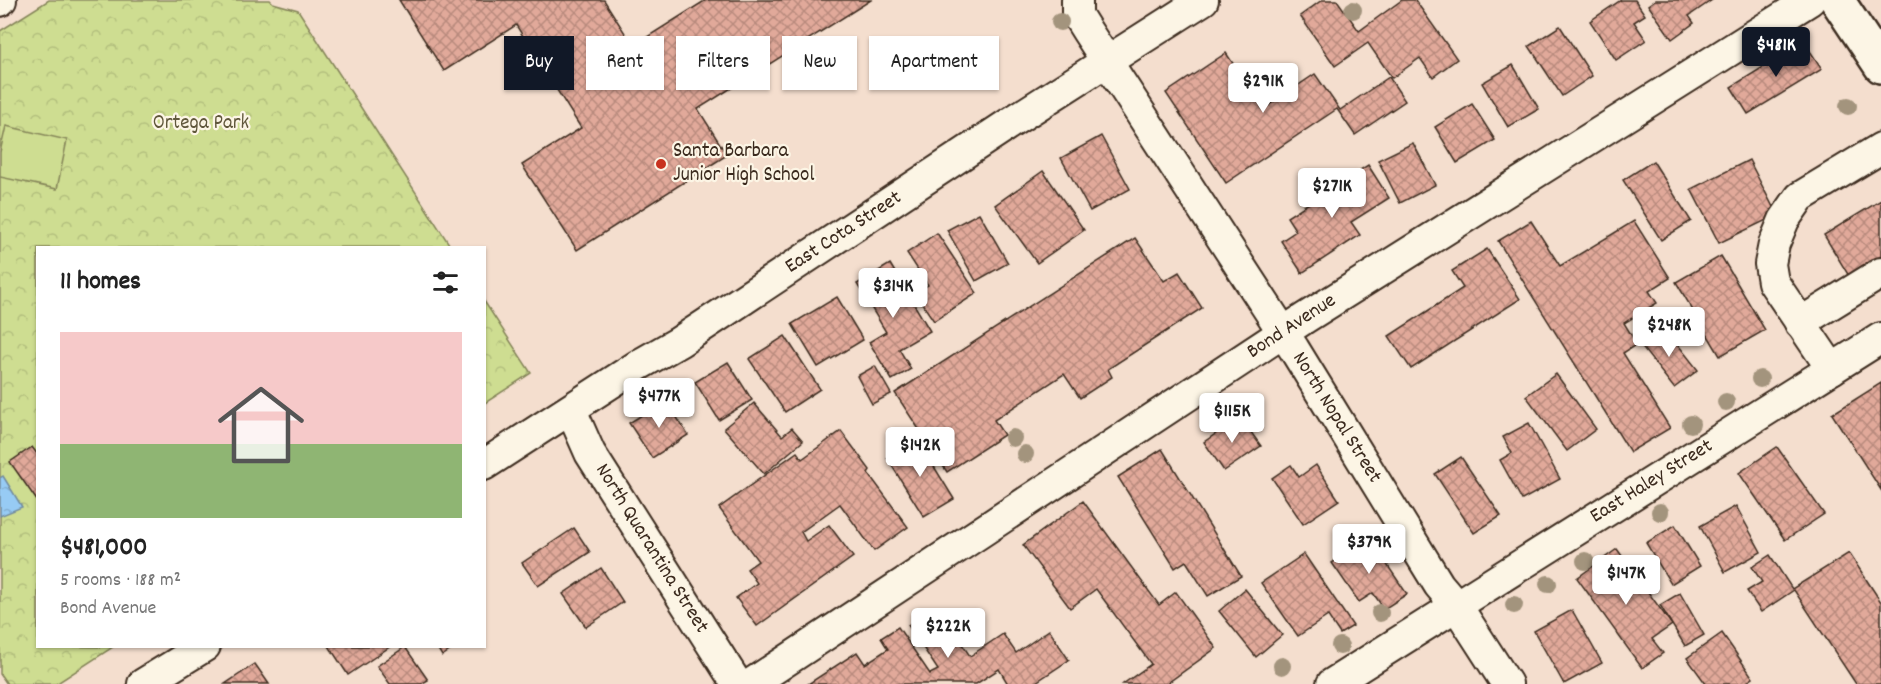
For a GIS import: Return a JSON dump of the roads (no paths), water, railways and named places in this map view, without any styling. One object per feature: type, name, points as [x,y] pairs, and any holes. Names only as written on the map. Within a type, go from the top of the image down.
[{"type":"main road","points":[[1837,0],[1881,66]]},
{"type":"street","name":"North Nopal Street","points":[[1077,0],[1077,15],[1106,62],[1284,334],[1439,585],[1456,604],[1507,684]]},
{"type":"street","name":"East Cota Street","points":[[486,464],[678,342],[1203,0]]},
{"type":"street","name":"Bond Avenue","points":[[751,684],[1305,318],[1810,0]]},
{"type":"street","points":[[1832,369],[1773,282],[1770,264],[1774,244],[1784,220],[1800,197],[1881,148]]},
{"type":"street","points":[[1800,323],[1881,273]]},
{"type":"street","name":"East Haley Street","points":[[1332,684],[1881,338]]},
{"type":"street","name":"North Quarantina Street","points":[[571,410],[590,453],[738,684]]},
{"type":"street","points":[[143,684],[202,648]]},
{"type":"water","points":[[3,476],[22,507],[0,516],[0,478]]},
{"type":"place","name":"Santa Barbara Junior High School","points":[[661,164]]},
{"type":"park label","name":"Ortega Park","points":[[201,124]]}]
